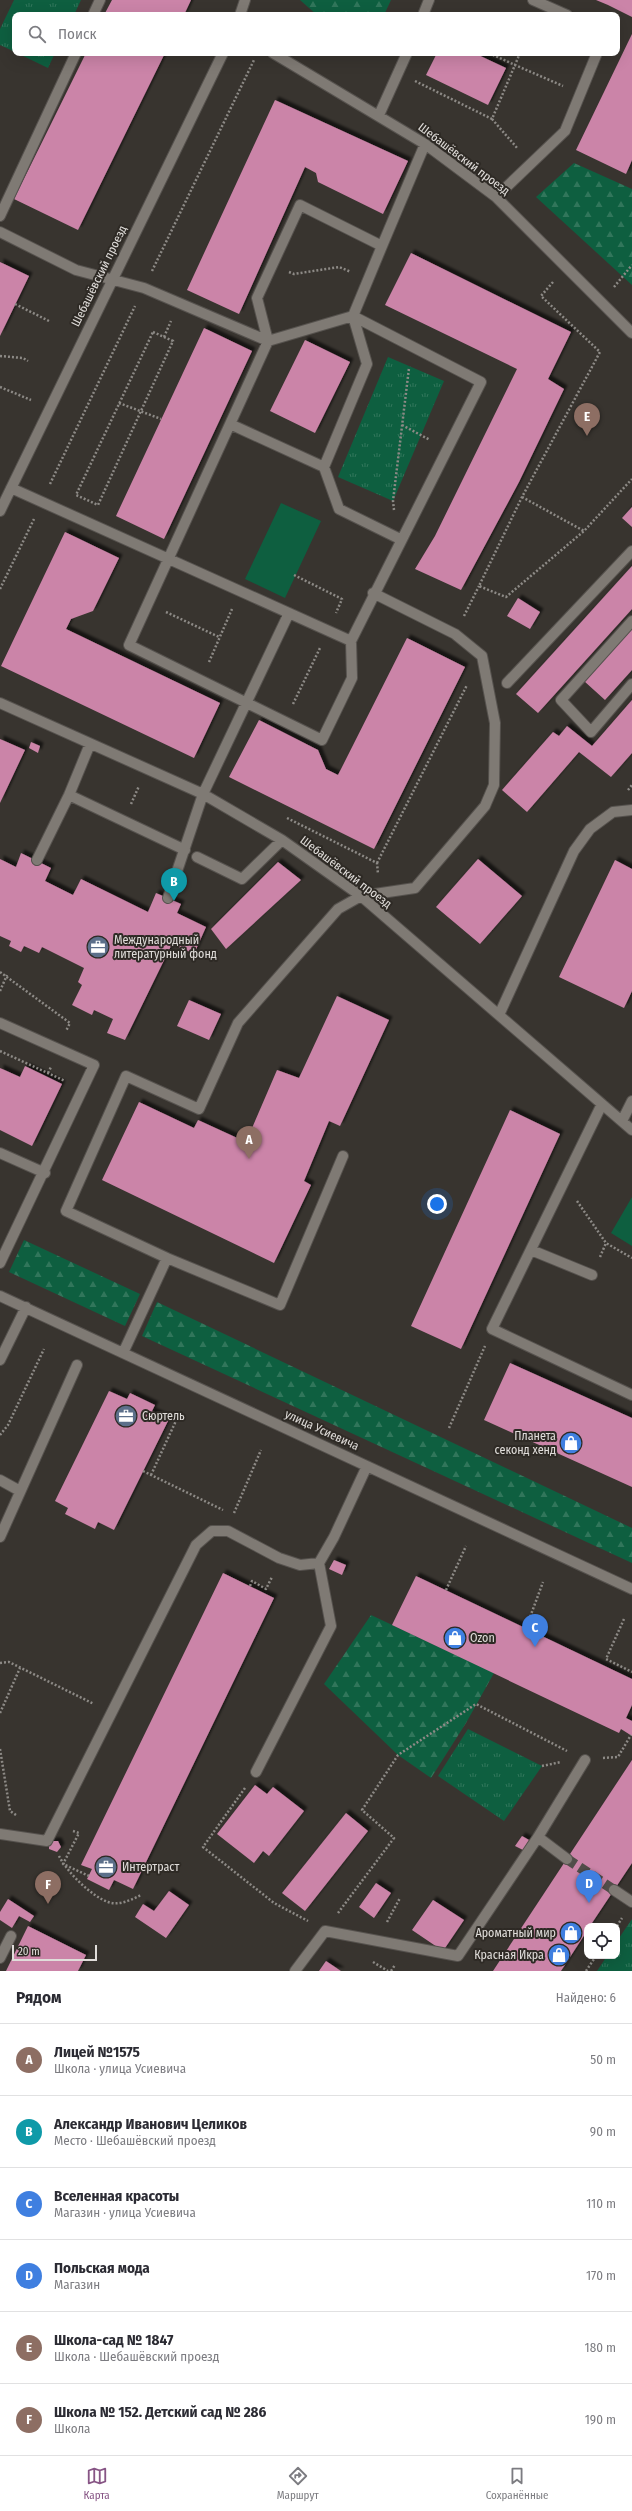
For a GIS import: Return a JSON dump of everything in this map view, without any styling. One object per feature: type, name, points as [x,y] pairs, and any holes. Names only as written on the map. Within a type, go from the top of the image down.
[{"type":"street","points":[[94,12],[100,0]]},
{"type":"street","points":[[241,12],[245,0]]},
{"type":"street","points":[[424,12],[429,0]]},
{"type":"street","points":[[533,0],[560,12]]},
{"type":"street","points":[[0,216],[75,56]]},
{"type":"street","name":"Шебашёвский проезд","points":[[0,512],[222,56]]},
{"type":"street","name":"Шебашёвский проезд","points":[[277,56],[379,115],[425,144],[496,197],[632,333]]},
{"type":"street","points":[[379,115],[406,56]]},
{"type":"street","points":[[496,197],[565,131],[596,56]]},
{"type":"street","points":[[400,540],[339,509],[324,468],[367,364],[353,316],[425,144]]},
{"type":"street","points":[[0,232],[76,270],[144,288],[268,341],[353,316],[481,382],[373,593],[351,641],[352,678],[322,740],[128,645],[268,341],[256,298],[300,205],[382,246]]},
{"type":"street","points":[[230,424],[324,468]]},
{"type":"street","points":[[12,488],[351,641]]},
{"type":"street","points":[[507,683],[632,551]]},
{"type":"street","points":[[343,1156],[280,1305],[167,1258],[66,1211],[126,1076],[199,1108],[238,1023],[338,909],[361,896],[415,888],[485,806],[494,785],[495,723],[482,656],[455,634],[373,593]]},
{"type":"street","points":[[168,898],[203,794],[289,613]]},
{"type":"street","points":[[632,621],[561,700],[591,732],[632,684]]},
{"type":"street","name":"Шебашёвский проезд","points":[[0,703],[203,794],[282,840],[361,896],[632,1130]]},
{"type":"street","points":[[36,860],[68,795],[90,744]]},
{"type":"street","points":[[68,795],[124,820],[184,850]]},
{"type":"street","points":[[499,1015],[574,851],[590,829],[613,812],[632,810]]},
{"type":"street","points":[[197,857],[242,879],[282,840]]},
{"type":"street","points":[[0,1023],[94,1064],[44,1173],[0,1263]]},
{"type":"street","points":[[622,1121],[632,1101]]},
{"type":"street","points":[[602,1104],[492,1329],[632,1395]]},
{"type":"street","points":[[0,1153],[44,1173]]},
{"type":"street","points":[[531,1250],[592,1275]]},
{"type":"street","points":[[124,1353],[167,1258]]},
{"type":"street","name":"улица Усиевича","points":[[0,1296],[632,1589]]},
{"type":"street","points":[[0,1360],[26,1307]]},
{"type":"street","points":[[0,1538],[77,1365]]},
{"type":"street","points":[[256,1772],[331,1626],[319,1563],[334,1538],[367,1466]]},
{"type":"street","points":[[0,1480],[20,1491]]},
{"type":"street","points":[[0,1834],[47,1841],[188,1557],[196,1545],[212,1531],[228,1531],[279,1558],[300,1565],[319,1563]]},
{"type":"street","points":[[295,1971],[324,1931],[458,1956],[538,1837],[585,1760]]},
{"type":"street","points":[[538,1837],[567,1859]]},
{"type":"street","points":[[614,1890],[632,1902]]},
{"type":"street","points":[[0,1958],[12,1936]]},
{"type":"path","points":[[496,56],[580,94]]},
{"type":"path","points":[[492,119],[519,56]]},
{"type":"path","points":[[0,589],[254,60]]},
{"type":"path","points":[[398,73],[492,119],[531,164]]},
{"type":"path","points":[[273,264],[294,274],[339,267],[368,279]]},
{"type":"path","points":[[614,287],[632,265]]},
{"type":"path","points":[[455,634],[522,497],[600,352],[541,296],[554,281]]},
{"type":"path","points":[[16,304],[49,321]]},
{"type":"path","points":[[153,332],[173,341],[98,505],[76,495],[119,403],[153,332]]},
{"type":"path","points":[[400,540],[393,501],[410,366],[415,348]]},
{"type":"path","points":[[0,356],[23,358],[28,361]]},
{"type":"path","points":[[0,387],[11,392]]},
{"type":"path","points":[[119,403],[161,419]]},
{"type":"path","points":[[402,425],[447,449]]},
{"type":"path","points":[[479,586],[506,597],[584,531],[632,479]]},
{"type":"path","points":[[522,497],[584,531]]},
{"type":"path","points":[[285,722],[342,599],[294,575]]},
{"type":"path","points":[[201,680],[240,591]]},
{"type":"path","points":[[148,604],[219,637]]},
{"type":"path","points":[[377,863],[482,656]]},
{"type":"path","points":[[124,820],[140,783]]},
{"type":"path","points":[[0,972],[7,975],[70,1023],[58,1048]]},
{"type":"path","points":[[0,991],[7,975]]},
{"type":"path","points":[[0,1051],[83,1089]]},
{"type":"path","points":[[564,1183],[606,1243],[632,1258]]},
{"type":"path","points":[[449,1428],[492,1329]]},
{"type":"path","points":[[0,1435],[8,1425],[44,1349]]},
{"type":"path","points":[[151,1475],[180,1412]]},
{"type":"path","points":[[143,1471],[233,1515],[260,1450]]},
{"type":"path","points":[[446,1590],[466,1546]]},
{"type":"path","points":[[250,1586],[252,1582],[260,1586]]},
{"type":"path","points":[[526,1628],[543,1582]]},
{"type":"path","points":[[624,1619],[606,1659],[632,1672]]},
{"type":"path","points":[[0,1663],[9,1662],[110,1713]]},
{"type":"path","points":[[0,1713],[20,1668]]},
{"type":"path","points":[[256,1772],[203,1847],[274,1903],[324,1931],[394,1838],[362,1810],[398,1755],[476,1704],[585,1760],[618,1757],[631,1735]]},
{"type":"path","points":[[0,1749],[10,1811],[47,1841]]},
{"type":"path","points":[[56,1823],[79,1833],[63,1864]]},
{"type":"path","points":[[63,1864],[89,1876]]},
{"type":"path","points":[[63,1864],[84,1886],[109,1902],[128,1902],[140,1895]]},
{"type":"path","points":[[383,1942],[387,1922],[400,1898]]},
{"type":"path","points":[[586,1971],[594,1959]]},
{"type":"green space","points":[[14,0],[81,0],[75,12],[12,12],[12,51],[0,45],[0,29]]},
{"type":"green space","points":[[300,0],[391,0],[385,12],[314,12]]},
{"type":"green space","points":[[23,56],[54,56],[48,68]]},
{"type":"green space","points":[[574,163],[632,189],[632,285],[536,197]]},
{"type":"green space","points":[[388,357],[444,381],[393,501],[338,477]]},
{"type":"green space","points":[[281,503],[321,521],[285,598],[245,579]]},
{"type":"green space","points":[[632,1197],[632,1246],[611,1233]]},
{"type":"green space","points":[[24,1240],[140,1294],[125,1326],[9,1272]]},
{"type":"green space","points":[[157,1302],[632,1528],[632,1563],[142,1336]]},
{"type":"green space","points":[[371,1615],[494,1673],[466,1723],[431,1778],[398,1755],[324,1684]]},
{"type":"green space","points":[[468,1729],[542,1766],[504,1821],[438,1776]]},
{"type":"green space","points":[[632,1919],[632,1971],[597,1971],[605,1959],[620,1959],[620,1937]]},
{"type":"building","points":[[112,0],[191,0],[185,12],[106,12]]},
{"type":"building","points":[[596,0],[632,0],[632,17],[608,5]]},
{"type":"building","points":[[632,34],[632,160],[626,174],[576,150]]},
{"type":"building","points":[[85,56],[164,56],[78,230],[14,199]]},
{"type":"building","points":[[436,56],[480,56],[506,68],[488,105],[426,75]]},
{"type":"building","points":[[275,100],[408,161],[383,214],[318,182],[316,173],[305,167],[239,314],[187,290]]},
{"type":"building","points":[[411,253],[571,332],[548,379],[564,389],[519,482],[461,590],[415,569],[435,536],[517,369],[385,305]]},
{"type":"building","points":[[0,262],[29,276],[0,336]]},
{"type":"building","points":[[204,328],[252,351],[164,539],[116,516]]},
{"type":"building","points":[[305,340],[350,362],[315,433],[270,411]]},
{"type":"building","points":[[632,507],[632,527],[622,518]]},
{"type":"building","points":[[65,532],[119,558],[93,611],[71,619],[66,629],[220,703],[194,758],[1,666]]},
{"type":"building","points":[[632,566],[632,609],[538,713],[516,694]]},
{"type":"building","points":[[518,598],[540,612],[530,629],[507,616]]},
{"type":"building","points":[[632,629],[632,670],[605,700],[584,681]]},
{"type":"building","points":[[407,638],[465,667],[374,849],[229,777],[259,720],[318,750],[326,769],[338,775]]},
{"type":"building","points":[[632,700],[632,753],[611,777],[579,752],[527,812],[502,790],[553,732],[559,736],[567,726],[592,746]]},
{"type":"building","points":[[0,739],[25,750],[0,803]]},
{"type":"building","points":[[31,742],[40,746],[38,753],[29,748]]},
{"type":"building","name":"Международный литературный фонд","points":[[21,853],[51,868],[45,881],[73,895],[81,879],[148,912],[156,893],[181,904],[177,913],[206,927],[194,954],[172,944],[125,1040],[107,1033],[113,1019],[94,1010],[92,1015],[72,1005],[82,985],[78,982],[84,968],[42,947],[39,953],[24,946],[21,952],[9,946],[11,941],[0,936],[0,859],[16,867]]},
{"type":"building","points":[[478,859],[522,896],[480,944],[436,907]]},
{"type":"building","points":[[615,860],[632,869],[632,991],[624,1008],[559,977]]},
{"type":"building","points":[[278,862],[301,880],[226,949],[211,929]]},
{"type":"building","points":[[337,996],[389,1020],[340,1126],[329,1121],[304,1181],[311,1185],[274,1263],[102,1180],[139,1102],[194,1128],[198,1120],[246,1142],[277,1070],[299,1078]]},
{"type":"building","points":[[189,1000],[221,1014],[209,1040],[177,1026]]},
{"type":"building","points":[[25,1066],[62,1084],[32,1146],[0,1130],[0,1068],[20,1077]]},
{"type":"building","points":[[510,1110],[560,1134],[461,1349],[411,1326]]},
{"type":"building","points":[[510,1363],[632,1418],[632,1487],[484,1420]]},
{"type":"building","points":[[109,1391],[127,1399],[130,1393],[155,1405],[152,1411],[169,1419],[114,1530],[98,1522],[95,1529],[65,1514],[68,1508],[55,1501]]},
{"type":"building","points":[[334,1560],[346,1565],[342,1575],[329,1569]]},
{"type":"building","points":[[223,1573],[274,1598],[133,1889],[114,1880],[109,1890],[87,1879],[92,1869],[81,1865]]},
{"type":"building","points":[[416,1576],[632,1679],[632,1705],[626,1718],[632,1721],[632,1736],[621,1729],[619,1733],[392,1625]]},
{"type":"building","points":[[632,1760],[632,1863],[592,1923],[584,1923],[584,1936],[561,1971],[493,1971]]},
{"type":"building","points":[[255,1785],[267,1794],[273,1787],[304,1811],[269,1856],[263,1851],[254,1863],[217,1834]]},
{"type":"building","points":[[346,1813],[368,1831],[305,1911],[282,1893]]},
{"type":"building","points":[[522,1836],[529,1840],[523,1850],[515,1846]]},
{"type":"building","points":[[53,1841],[58,1841],[61,1847],[57,1852],[49,1849],[49,1844]]},
{"type":"building","points":[[376,1883],[391,1893],[374,1918],[359,1907]]},
{"type":"building","points":[[169,1891],[189,1905],[166,1938],[135,1917],[143,1904],[154,1911]]},
{"type":"building","points":[[8,1899],[34,1916],[30,1922],[19,1916],[12,1928],[0,1920],[0,1912]]},
{"type":"building","points":[[433,1900],[464,1920],[443,1951],[412,1930]]},
{"type":"building","points":[[28,1926],[86,1955],[78,1971],[6,1971]]},
{"type":"building","points":[[326,1961],[341,1971],[319,1971]]},
{"type":"tunnel","points":[[567,1859],[614,1890]]},
{"type":"place","name":"Школа-сад № 1847","points":[[587,436]]},
{"type":"place","name":"Александр Иванович Целиков","points":[[174,901]]},
{"type":"place","name":"Международный литературный фонд","points":[[98,947]]},
{"type":"place","name":"Лицей №1575","points":[[249,1159]]},
{"type":"place","name":"Сюртель","points":[[126,1416]]},
{"type":"place","name":"Планета секонд хенд","points":[[571,1443]]},
{"type":"place","name":"Ozon","points":[[455,1638]]},
{"type":"place","name":"Вселенная красоты","points":[[535,1647]]},
{"type":"place","name":"Интертраст","points":[[106,1867]]},
{"type":"place","name":"Польская мода","points":[[589,1903]]},
{"type":"place","name":"Школа № 152. Детский сад № 286","points":[[48,1904]]},
{"type":"place","name":"Ароматный мир","points":[[571,1933]]},
{"type":"place","name":"Красная Икра","points":[[559,1955]]}]
